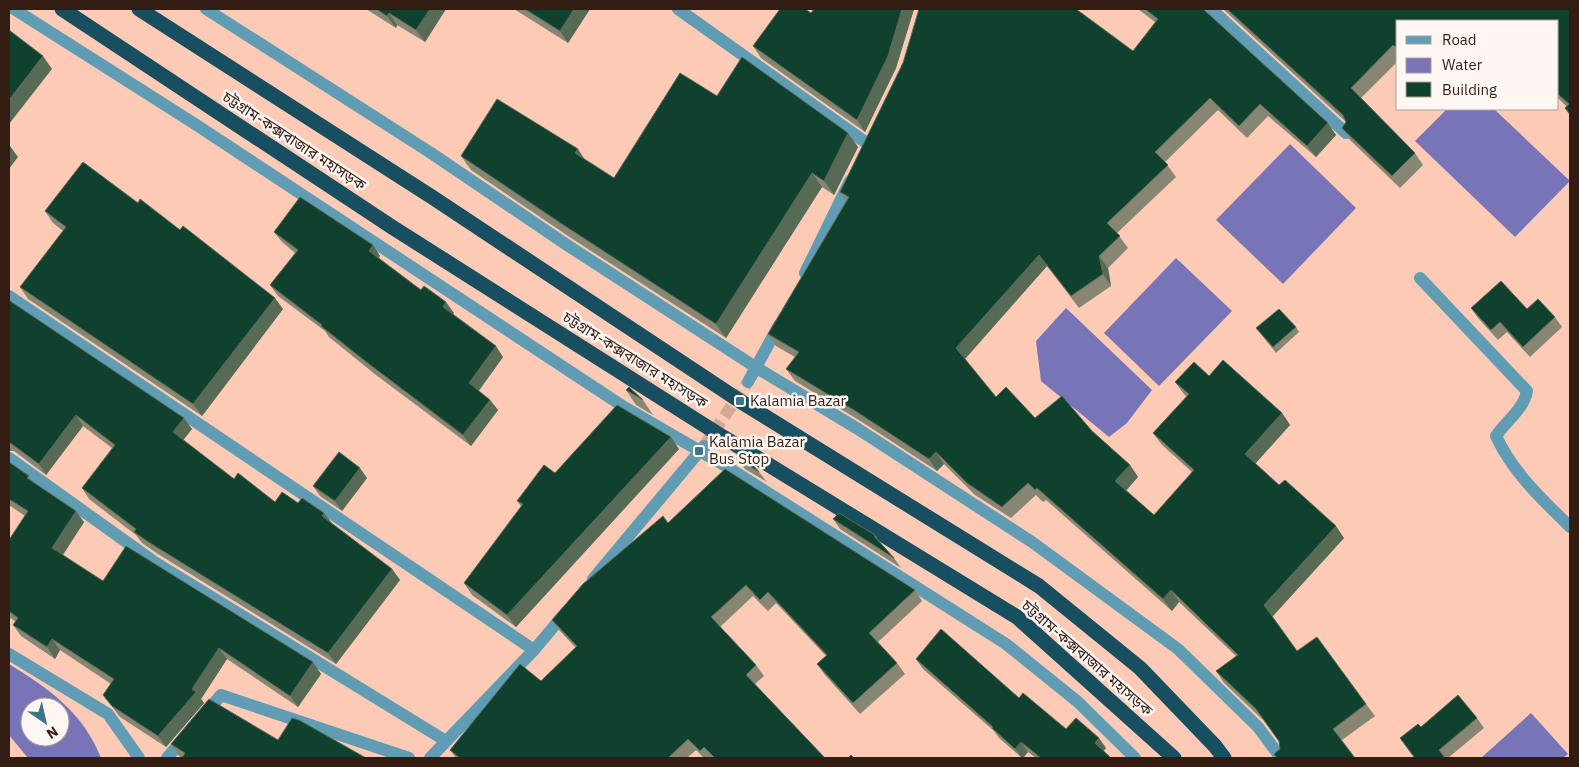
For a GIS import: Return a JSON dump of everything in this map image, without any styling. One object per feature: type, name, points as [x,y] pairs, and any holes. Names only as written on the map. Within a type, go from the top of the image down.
[{"type":"highway","name":"চট্টগ্রাম-কক্সবাজার মহাসড়ক","points":[[62,9],[392,227],[716,432],[1017,617],[1174,758]]},
{"type":"highway","name":"চট্টগ্রাম-কক্সবাজার মহাসড়ক","points":[[139,9],[432,197],[740,401],[1038,586],[1140,668],[1215,746],[1224,758]]},
{"type":"street","points":[[14,9],[203,129],[624,407],[702,449],[724,465],[1006,644],[1078,702],[1135,758]]},
{"type":"street","points":[[206,9],[431,153],[567,245],[757,368],[858,429],[1032,542],[1178,649],[1258,727],[1281,758]]},
{"type":"street","points":[[678,9],[868,144]]},
{"type":"street","points":[[1211,9],[1346,133]]},
{"type":"street","points":[[798,288],[856,170]]},
{"type":"street","points":[[1420,278],[1527,391],[1525,402],[1504,424],[1496,436],[1503,451],[1533,491],[1570,528]]},
{"type":"street","points":[[9,296],[534,650]]},
{"type":"street","points":[[748,382],[784,315]]},
{"type":"street","points":[[585,589],[702,449]]},
{"type":"street","points":[[9,458],[153,561],[446,742]]},
{"type":"street","points":[[430,758],[534,650],[572,604]]},
{"type":"street","points":[[9,654],[108,714],[139,758]]},
{"type":"street","points":[[167,758],[221,695],[409,758]]},
{"type":"water","points":[[1446,110],[1495,110],[1570,181],[1515,237],[1415,141]]},
{"type":"water","points":[[1290,144],[1356,208],[1283,284],[1216,220]]},
{"type":"water","points":[[1176,258],[1232,311],[1159,386],[1104,333]]},
{"type":"water","points":[[1066,308],[1152,390],[1127,423],[1109,437],[1041,381],[1036,341]]},
{"type":"water","points":[[9,664],[56,697],[20,697],[20,747],[70,747],[70,710],[85,727],[101,758],[28,758],[9,735]]},
{"type":"water","points":[[1531,713],[1568,754],[1563,758],[1481,758]]},
{"type":"building","points":[[376,9],[430,9],[416,30],[389,13],[387,16]]},
{"type":"building","points":[[525,9],[574,9],[560,31]]},
{"type":"building","points":[[780,9],[805,9],[811,13],[814,9],[902,9],[888,56],[857,120],[753,46]]},
{"type":"building","points":[[919,9],[1076,9],[1133,51],[1158,19],[1145,9],[1203,9],[1328,123],[1307,146],[1260,104],[1239,126],[1210,98],[1155,152],[1168,165],[1107,223],[1120,236],[1099,256],[1103,274],[1071,296],[1039,255],[956,348],[996,397],[1006,387],[1035,418],[1062,396],[1092,431],[1130,465],[1115,481],[1154,515],[1194,470],[1153,433],[1189,394],[1175,382],[1194,362],[1209,376],[1223,360],[1282,413],[1245,454],[1279,485],[1285,480],[1336,526],[1264,605],[1297,651],[1317,637],[1366,704],[1333,729],[1355,758],[1277,758],[1274,754],[1280,749],[1279,741],[1256,709],[1216,671],[1238,655],[1171,590],[1163,599],[1037,488],[1035,490],[1028,483],[1002,507],[967,483],[936,452],[929,459],[854,410],[786,369],[799,352],[768,334],[849,197],[840,192],[903,63]]},
{"type":"building","points":[[1227,9],[1570,9],[1570,114],[1565,108],[1569,104],[1559,95],[1559,20],[1396,20],[1396,47],[1393,45],[1351,88],[1415,153],[1392,176],[1342,128],[1346,122],[1343,115]]},
{"type":"building","points":[[9,30],[43,56],[9,100]]},
{"type":"building","points":[[742,57],[848,133],[824,181],[812,173],[716,324],[461,156],[497,99],[578,149],[575,153],[614,178],[680,73],[717,96]]},
{"type":"building","points":[[83,162],[138,203],[140,199],[180,230],[183,226],[275,298],[193,404],[20,287],[66,227],[45,211]]},
{"type":"building","points":[[300,197],[373,245],[369,251],[421,290],[424,286],[446,302],[443,307],[496,346],[469,383],[490,400],[463,435],[369,364],[270,285],[298,250],[274,232]]},
{"type":"building","points":[[1501,281],[1527,309],[1538,299],[1555,317],[1523,347],[1500,322],[1491,330],[1471,308]]},
{"type":"building","points":[[10,301],[184,418],[173,432],[234,479],[238,473],[275,502],[282,492],[298,503],[302,498],[324,513],[322,516],[392,569],[328,653],[150,543],[134,532],[136,529],[82,488],[115,445],[76,415],[39,464],[9,442]]},
{"type":"building","points":[[1279,309],[1296,327],[1273,347],[1256,328]]},
{"type":"building","points":[[629,387],[643,400],[626,390]]},
{"type":"building","points":[[617,405],[671,437],[507,615],[464,583],[523,504],[517,501],[544,465],[555,473]]},
{"type":"building","points":[[339,452],[360,468],[335,501],[313,486]]},
{"type":"building","points":[[743,454],[759,472],[738,459]]},
{"type":"building","points":[[9,462],[29,476],[27,478],[76,511],[52,548],[103,581],[126,546],[313,662],[290,696],[219,648],[192,689],[196,692],[158,736],[112,706],[103,695],[114,679],[52,639],[47,647],[13,625],[18,618],[9,611],[9,540],[28,511],[9,499]]},
{"type":"building","points":[[725,469],[915,590],[869,633],[897,663],[853,703],[817,664],[827,655],[768,592],[760,600],[746,585],[711,617],[756,665],[746,675],[825,758],[715,758],[704,747],[700,751],[688,739],[668,758],[460,758],[450,750],[520,664],[541,681],[577,646],[552,620],[583,584],[663,516],[668,523]]},
{"type":"building","points":[[839,513],[875,535],[894,558],[833,519]]},
{"type":"building","points":[[941,629],[1019,698],[1023,693],[1066,729],[1076,718],[1099,738],[1095,743],[1111,758],[1041,758],[1021,742],[1015,749],[916,659]]},
{"type":"building","points":[[1458,695],[1477,718],[1439,750],[1445,758],[1415,758],[1400,738],[1418,724],[1421,727]]},
{"type":"building","points":[[209,699],[278,740],[292,718],[299,720],[366,758],[182,758],[185,753],[171,744]]},
{"type":"tunnel","points":[[704,446],[748,382]]},
{"type":"place","name":"Kalamia Bazar","points":[[740,401]]},
{"type":"place","name":"Kalamia Bazar Bus Stop","points":[[699,451]]}]
